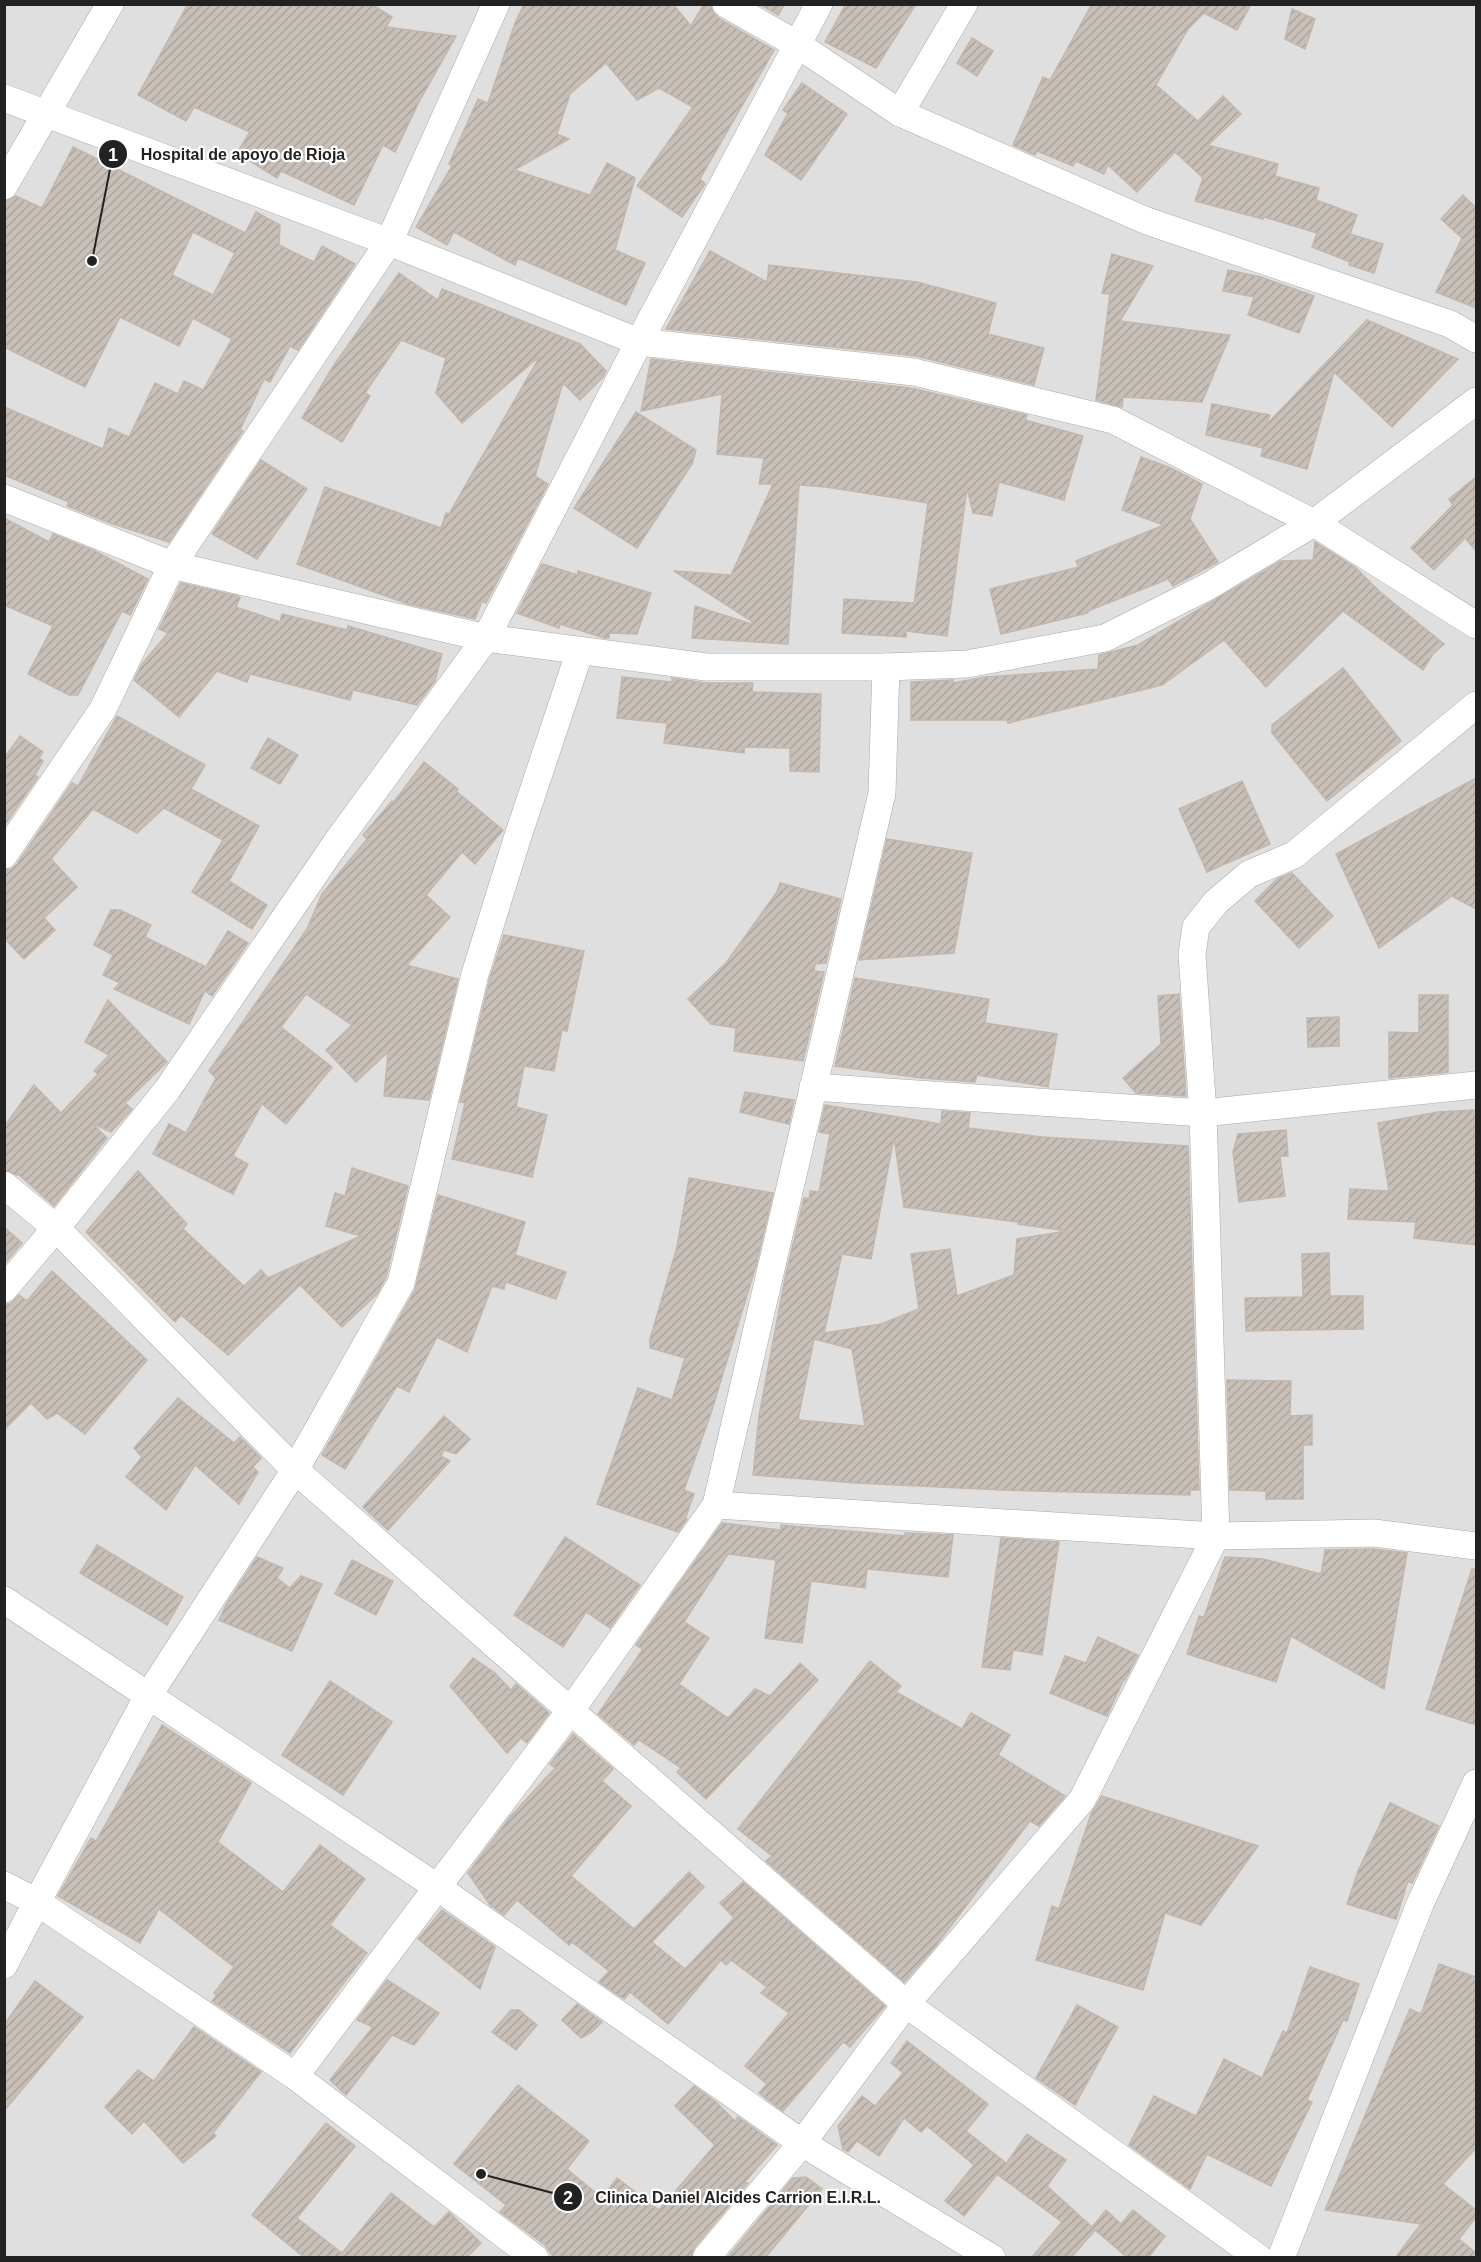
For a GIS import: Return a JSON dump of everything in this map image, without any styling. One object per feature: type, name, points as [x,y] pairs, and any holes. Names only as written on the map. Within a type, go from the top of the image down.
[{"type":"street","points":[[4,186],[110,4]]},
{"type":"street","points":[[4,855],[103,709],[172,565],[389,242],[496,4]]},
{"type":"street","points":[[726,4],[798,45],[900,113],[1147,221],[1449,324],[1476,339]]},
{"type":"street","points":[[4,1288],[56,1228],[167,1090],[336,843],[486,638],[639,342],[819,4]]},
{"type":"street","points":[[900,113],[964,4]]},
{"type":"street","points":[[4,98],[389,242],[639,342],[914,372],[1113,420],[1314,523],[1476,626]]},
{"type":"street","points":[[4,498],[172,565],[486,638],[706,667],[886,667],[967,664],[1105,638],[1207,588],[1314,523],[1476,401]]},
{"type":"street","points":[[4,1965],[148,1696],[295,1470],[401,1283],[475,974],[580,651]]},
{"type":"street","points":[[295,2076],[571,1710],[716,1505],[882,793],[886,667]]},
{"type":"street","points":[[706,2258],[802,2143],[906,2004],[1082,1800],[1216,1536],[1203,1113],[1192,954],[1196,927],[1216,902],[1249,874],[1294,855],[1476,705]]},
{"type":"street","points":[[813,1087],[1203,1113],[1476,1085]]},
{"type":"street","points":[[4,1185],[56,1228],[295,1470],[906,2004],[1259,2258]]},
{"type":"street","points":[[716,1505],[1216,1536],[1374,1533],[1476,1546]]},
{"type":"street","points":[[4,1600],[437,1887],[802,2143],[992,2258]]},
{"type":"street","points":[[1281,2258],[1420,1904],[1476,1783]]},
{"type":"street","points":[[4,1886],[37,1902],[295,2076],[535,2258]]},
{"type":"shaded area","points":[[5,5],[1476,5],[1476,2257],[5,2257]]},
{"type":"building","points":[[188,4],[371,4],[392,17],[386,27],[456,36],[419,102],[395,152],[383,145],[354,205],[281,171],[277,178],[237,153],[250,132],[194,107],[186,121],[138,95]]},
{"type":"building","points":[[524,4],[673,4],[691,26],[704,4],[710,4],[718,18],[774,50],[700,179],[705,184],[682,217],[637,186],[693,107],[659,88],[637,100],[606,63],[570,94],[557,134],[569,139],[514,170],[590,195],[607,163],[635,178],[615,250],[645,263],[626,305],[518,258],[515,265],[454,232],[447,245],[416,227],[452,166],[449,164],[478,99],[488,103],[515,23]]},
{"type":"building","points":[[759,4],[785,4],[778,15]]},
{"type":"building","points":[[846,4],[916,4],[876,68],[825,42]]},
{"type":"building","points":[[1092,4],[1251,4],[1237,30],[1204,13],[1188,29],[1156,85],[1198,121],[1223,96],[1241,114],[1208,145],[1278,164],[1275,176],[1319,188],[1316,200],[1357,215],[1350,234],[1383,244],[1374,273],[1349,265],[1350,262],[1312,247],[1317,233],[1264,217],[1263,219],[1195,201],[1203,178],[1175,152],[1137,192],[1108,165],[1104,174],[1076,161],[1073,166],[1037,151],[1035,155],[1013,145],[1043,77],[1050,80]]},
{"type":"building","points":[[1292,9],[1315,19],[1305,49],[1285,39]]},
{"type":"building","points":[[972,38],[993,51],[977,76],[957,63]]},
{"type":"building","points":[[802,83],[847,114],[801,180],[765,155],[788,113],[783,110]]},
{"type":"building","points":[[73,147],[245,233],[256,212],[280,225],[279,245],[314,262],[322,246],[355,264],[298,350],[290,346],[270,382],[264,379],[240,430],[243,431],[169,542],[67,506],[69,502],[4,475],[4,407],[103,449],[109,428],[129,437],[155,383],[178,394],[184,381],[203,390],[232,339],[193,318],[179,346],[120,317],[85,387],[4,347],[4,202],[16,196],[42,208]],"holes":[[[193,232],[235,253],[213,295],[172,275]]]},
{"type":"building","points":[[1463,195],[1476,208],[1476,308],[1436,292],[1462,238],[1441,219]]},
{"type":"building","points":[[710,251],[767,282],[769,265],[917,282],[996,303],[988,334],[1044,348],[1034,385],[916,356],[666,329]]},
{"type":"building","points":[[1112,254],[1153,266],[1120,321],[1230,335],[1202,402],[1123,397],[1122,407],[1096,400],[1110,294],[1102,293]]},
{"type":"building","points":[[1228,270],[1261,277],[1314,296],[1299,333],[1248,315],[1254,297],[1223,291]]},
{"type":"building","points":[[399,273],[438,300],[442,289],[580,344],[606,371],[580,400],[563,383],[535,476],[548,484],[486,603],[482,601],[475,619],[408,604],[297,564],[325,487],[441,528],[446,513],[449,514],[540,356],[462,423],[436,393],[446,358],[401,340],[365,393],[370,396],[342,442],[302,418],[334,365]]},
{"type":"building","points":[[1367,320],[1458,359],[1392,427],[1334,372],[1307,469],[1261,456],[1263,448],[1206,435],[1212,404],[1270,415],[1266,425]]},
{"type":"building","points":[[651,359],[911,388],[1027,415],[1025,420],[1083,436],[1064,500],[999,482],[992,516],[973,513],[967,488],[947,636],[906,631],[906,637],[842,633],[844,599],[914,603],[928,503],[799,485],[788,644],[692,638],[695,606],[752,624],[753,622],[674,571],[731,575],[773,484],[759,484],[764,458],[717,454],[722,394],[641,411]]},
{"type":"building","points":[[636,412],[696,450],[692,464],[637,548],[574,508]]},
{"type":"building","points":[[1141,457],[1171,468],[1202,484],[1190,519],[1218,562],[1173,586],[1168,579],[1088,611],[1088,613],[1001,634],[990,589],[1079,567],[1076,561],[1164,525],[1122,510]]},
{"type":"building","points":[[261,460],[307,489],[257,559],[212,534]]},
{"type":"building","points":[[1476,477],[1476,551],[1465,538],[1434,570],[1411,548],[1453,505],[1449,499]]},
{"type":"building","points":[[4,518],[49,542],[53,534],[95,551],[148,579],[130,615],[122,611],[78,695],[69,695],[28,674],[53,626],[4,605]]},
{"type":"building","points":[[1315,542],[1355,567],[1379,591],[1444,644],[1433,654],[1423,670],[1343,611],[1266,687],[1224,640],[1162,685],[1008,723],[1007,720],[911,720],[911,682],[953,680],[953,683],[985,677],[1098,669],[1099,655],[1138,645],[1281,561],[1313,560]]},
{"type":"building","points":[[542,564],[578,575],[578,571],[651,593],[637,634],[609,633],[609,638],[604,638],[560,624],[559,628],[517,613]]},
{"type":"building","points":[[181,583],[238,596],[240,598],[236,607],[280,622],[282,614],[347,630],[348,626],[442,654],[435,681],[417,705],[353,690],[350,700],[250,674],[247,682],[217,671],[179,717],[134,680],[142,664],[168,633],[159,629]]},
{"type":"building","points":[[1343,668],[1401,741],[1327,801],[1272,733],[1272,725]]},
{"type":"building","points":[[622,677],[672,682],[672,678],[706,683],[753,683],[752,692],[821,694],[819,772],[790,771],[790,748],[745,747],[744,753],[664,743],[667,723],[617,718]]},
{"type":"building","points":[[117,716],[205,765],[191,789],[259,826],[229,881],[267,905],[252,929],[192,892],[223,840],[164,808],[137,833],[93,809],[51,859],[77,887],[44,918],[55,930],[24,959],[4,938],[4,870],[11,869],[17,864],[72,783],[78,786]]},
{"type":"building","points":[[20,736],[43,752],[39,758],[43,761],[35,775],[38,777],[4,826],[4,758]]},
{"type":"building","points":[[268,738],[298,755],[280,784],[251,768]]},
{"type":"building","points":[[424,762],[503,830],[475,864],[462,852],[426,895],[450,917],[407,965],[458,979],[429,1100],[384,1096],[388,1052],[356,1082],[326,1050],[352,1025],[306,994],[281,1027],[332,1067],[286,1124],[262,1104],[233,1156],[248,1164],[233,1194],[153,1154],[169,1124],[186,1133],[216,1078],[209,1071],[307,929],[322,894],[367,839],[363,835],[392,801],[393,803]]},
{"type":"building","points":[[1476,778],[1476,909],[1452,896],[1379,948],[1336,854]]},
{"type":"building","points":[[1242,781],[1270,844],[1207,872],[1179,809]]},
{"type":"building","points":[[887,839],[972,853],[954,953],[859,960]]},
{"type":"building","points":[[1292,873],[1333,916],[1299,948],[1255,901],[1277,879]]},
{"type":"building","points":[[780,883],[841,899],[826,963],[815,964],[814,971],[824,972],[803,1061],[734,1051],[736,1028],[711,1024],[688,999],[726,963],[777,892]]},
{"type":"building","points":[[111,910],[120,910],[151,925],[145,937],[206,967],[228,931],[248,943],[212,996],[205,991],[189,1024],[114,989],[120,983],[103,975],[113,955],[94,945]]},
{"type":"building","points":[[504,935],[584,951],[567,1031],[562,1030],[554,1071],[524,1066],[516,1107],[547,1115],[532,1177],[452,1159],[465,1103],[460,1102],[490,978]]},
{"type":"building","points":[[855,978],[989,999],[985,1023],[1057,1034],[1048,1087],[977,1075],[975,1082],[921,1078],[835,1066]]},
{"type":"building","points":[[1179,994],[1186,1096],[1136,1093],[1123,1078],[1161,1044],[1158,996]]},
{"type":"building","points":[[1419,995],[1448,995],[1448,1072],[1389,1078],[1389,1032],[1419,1033]]},
{"type":"building","points":[[108,1000],[167,1062],[125,1103],[132,1109],[111,1132],[92,1123],[107,1138],[54,1206],[18,1174],[4,1170],[4,1127],[34,1085],[61,1113],[98,1074],[94,1071],[109,1055],[85,1042]]},
{"type":"building","points":[[1339,1017],[1339,1046],[1308,1047],[1307,1018]]},
{"type":"building","points":[[745,1092],[794,1100],[789,1124],[740,1112]]},
{"type":"building","points":[[825,1105],[941,1124],[942,1111],[970,1113],[968,1128],[1042,1137],[1188,1146],[1199,1490],[1190,1490],[1190,1495],[1001,1490],[753,1475],[759,1416],[785,1278],[804,1198],[809,1199],[810,1191],[819,1192],[830,1134],[819,1132]],"holes":[[[894,1137],[904,1207],[1067,1231],[1017,1239],[1014,1275],[957,1296],[950,1249],[911,1254],[919,1309],[881,1324],[824,1333],[842,1254],[871,1259]],[[814,1339],[852,1349],[865,1426],[798,1420]]]},
{"type":"building","points":[[1476,1110],[1476,1245],[1414,1238],[1416,1222],[1348,1219],[1350,1189],[1389,1191],[1378,1123],[1438,1112]]},
{"type":"building","points":[[1286,1130],[1288,1156],[1280,1156],[1285,1196],[1239,1202],[1233,1152],[1238,1134]]},
{"type":"building","points":[[352,1168],[408,1186],[386,1277],[377,1294],[342,1327],[300,1285],[228,1355],[181,1315],[175,1322],[86,1232],[138,1171],[187,1224],[183,1229],[244,1286],[261,1270],[268,1278],[361,1236],[326,1226],[335,1193],[345,1196]]},
{"type":"building","points":[[689,1178],[773,1193],[756,1266],[711,1413],[684,1490],[694,1494],[685,1519],[687,1519],[678,1532],[597,1504],[638,1388],[672,1400],[685,1358],[650,1348],[650,1339],[677,1247]]},
{"type":"building","points":[[438,1195],[525,1222],[515,1255],[566,1272],[556,1299],[506,1282],[504,1289],[492,1286],[467,1352],[437,1337],[409,1392],[397,1386],[345,1469],[322,1455],[415,1290]]},
{"type":"building","points":[[4,1227],[22,1243],[4,1264]]},
{"type":"building","points":[[1329,1253],[1330,1296],[1363,1296],[1363,1329],[1246,1331],[1245,1298],[1303,1297],[1302,1254]]},
{"type":"building","points":[[52,1271],[147,1360],[85,1434],[57,1413],[47,1419],[31,1403],[4,1430],[4,1304],[10,1304],[19,1295],[27,1301]]},
{"type":"building","points":[[1227,1380],[1291,1381],[1290,1416],[1312,1415],[1312,1445],[1303,1445],[1303,1499],[1266,1499],[1266,1491],[1230,1490]]},
{"type":"building","points":[[178,1398],[234,1443],[240,1437],[261,1458],[253,1467],[258,1472],[239,1504],[195,1465],[166,1510],[126,1477],[142,1457],[134,1448]]},
{"type":"building","points":[[444,1416],[470,1439],[456,1454],[444,1450],[441,1456],[450,1461],[388,1530],[363,1507]]},
{"type":"building","points":[[722,1523],[781,1530],[781,1525],[905,1536],[905,1533],[953,1535],[948,1577],[867,1569],[865,1588],[811,1581],[802,1643],[765,1638],[776,1560],[728,1554],[684,1622],[709,1638],[679,1684],[728,1718],[755,1689],[770,1696],[800,1663],[818,1680],[706,1799],[677,1772],[681,1768],[639,1740],[634,1745],[598,1714],[643,1649],[636,1645]]},
{"type":"building","points":[[565,1537],[640,1585],[610,1628],[586,1612],[563,1647],[514,1615]]},
{"type":"building","points":[[1001,1538],[1059,1542],[1042,1655],[1013,1650],[1010,1670],[982,1667]]},
{"type":"building","points":[[97,1545],[183,1597],[167,1625],[80,1573]]},
{"type":"building","points":[[1373,1549],[1407,1553],[1384,1689],[1291,1636],[1276,1682],[1187,1654],[1199,1616],[1204,1617],[1225,1557],[1263,1559],[1321,1574],[1325,1550]]},
{"type":"building","points":[[257,1557],[283,1568],[277,1578],[290,1588],[301,1576],[322,1584],[292,1651],[219,1620]]},
{"type":"building","points":[[352,1560],[393,1581],[376,1615],[335,1594]]},
{"type":"building","points":[[1472,1569],[1476,1569],[1476,1725],[1426,1709]]},
{"type":"building","points":[[1098,1637],[1138,1655],[1107,1716],[1050,1693],[1065,1656],[1086,1663]]},
{"type":"building","points":[[473,1658],[495,1673],[511,1690],[516,1684],[549,1713],[527,1743],[521,1738],[507,1753],[450,1686]]},
{"type":"building","points":[[870,1661],[901,1686],[896,1692],[962,1729],[971,1713],[1010,1735],[998,1755],[1065,1796],[1039,1826],[1030,1821],[935,1947],[904,1982],[766,1861],[772,1856],[738,1829]]},
{"type":"building","points":[[330,1681],[392,1722],[343,1795],[282,1755]]},
{"type":"building","points":[[162,1725],[251,1783],[218,1842],[283,1892],[320,1845],[365,1879],[330,1925],[367,1953],[290,2053],[212,2001],[217,1995],[214,1993],[234,1967],[159,1909],[140,1943],[58,1896],[91,1838],[96,1841]]},
{"type":"building","points":[[573,1734],[613,1769],[602,1781],[631,1806],[571,1876],[634,1929],[689,1872],[704,1887],[652,1942],[685,1969],[734,1918],[720,1903],[743,1882],[885,2006],[850,2047],[843,2042],[783,2111],[759,2093],[767,2084],[745,2066],[789,2013],[761,1993],[767,1987],[731,1960],[726,1965],[721,1960],[668,2024],[630,1992],[624,1999],[599,1982],[609,1971],[572,1942],[569,1945],[517,1900],[504,1915],[490,1905],[468,1873],[510,1817],[555,1768],[550,1764]]},
{"type":"building","points":[[1102,1796],[1258,1846],[1201,1925],[1165,1913],[1143,1990],[1036,1960],[1052,1906],[1059,1909],[1091,1814]]},
{"type":"building","points":[[1390,1803],[1439,1826],[1412,1883],[1408,1881],[1396,1919],[1347,1904],[1358,1871]]},
{"type":"building","points":[[442,1910],[495,1947],[480,1989],[418,1939]]},
{"type":"building","points":[[1439,1964],[1476,1977],[1476,2148],[1443,2184],[1476,2210],[1476,2217],[1459,2239],[1476,2253],[1476,2258],[1395,2258],[1421,2224],[1325,2210],[1410,2009],[1421,2014]]},
{"type":"building","points":[[1310,1967],[1359,1984],[1347,2021],[1343,2020],[1307,2100],[1312,2102],[1271,2186],[1207,2154],[1190,2189],[1129,2145],[1154,2096],[1196,2116],[1224,2059],[1262,2078],[1283,2031],[1287,2033]]},
{"type":"building","points":[[387,1980],[439,2013],[414,2045],[392,2035],[346,2095],[330,2080],[373,2027],[357,2020]]},
{"type":"building","points":[[35,1981],[83,2017],[4,2111],[4,2025]]},
{"type":"building","points":[[577,2004],[602,2022],[592,2032],[581,2038],[562,2020]]},
{"type":"building","points":[[1077,2005],[1118,2027],[1075,2105],[1036,2078]]},
{"type":"building","points":[[511,2010],[519,2010],[537,2025],[516,2050],[492,2032]]},
{"type":"building","points":[[194,2027],[261,2072],[213,2133],[216,2136],[183,2163],[144,2121],[132,2134],[105,2107],[138,2070],[154,2081]]},
{"type":"building","points":[[907,2041],[988,2104],[966,2131],[1006,2163],[964,2216],[945,2201],[974,2165],[927,2126],[921,2132],[904,2118],[879,2156],[857,2141],[848,2152],[843,2149],[838,2126],[862,2096],[875,2106],[903,2073],[891,2063]]},
{"type":"building","points":[[518,2085],[589,2141],[567,2169],[602,2198],[617,2178],[659,2210],[715,2145],[675,2106],[694,2086],[716,2102],[735,2121],[738,2117],[777,2145],[744,2183],[748,2183],[694,2248],[691,2258],[554,2258],[545,2245],[500,2212],[506,2205],[454,2164]]},
{"type":"building","points":[[326,2123],[355,2146],[297,2218],[342,2253],[391,2193],[434,2227],[449,2212],[481,2243],[466,2258],[305,2258],[252,2215]]},
{"type":"building","points":[[1027,2134],[1066,2160],[1047,2186],[1092,2227],[1106,2210],[1121,2224],[1133,2210],[1165,2236],[1148,2258],[1128,2258],[1095,2230],[1071,2258],[1031,2258],[1062,2222],[998,2175]]},
{"type":"building","points":[[806,2177],[822,2189],[765,2258],[727,2258],[793,2178]]},
{"type":"place","name":"Hospital de apoyo de Rioja","points":[[92,261]]},
{"type":"place","name":"Clinica Daniel Alcides Carrion E.I.R.L.","points":[[481,2174]]}]
